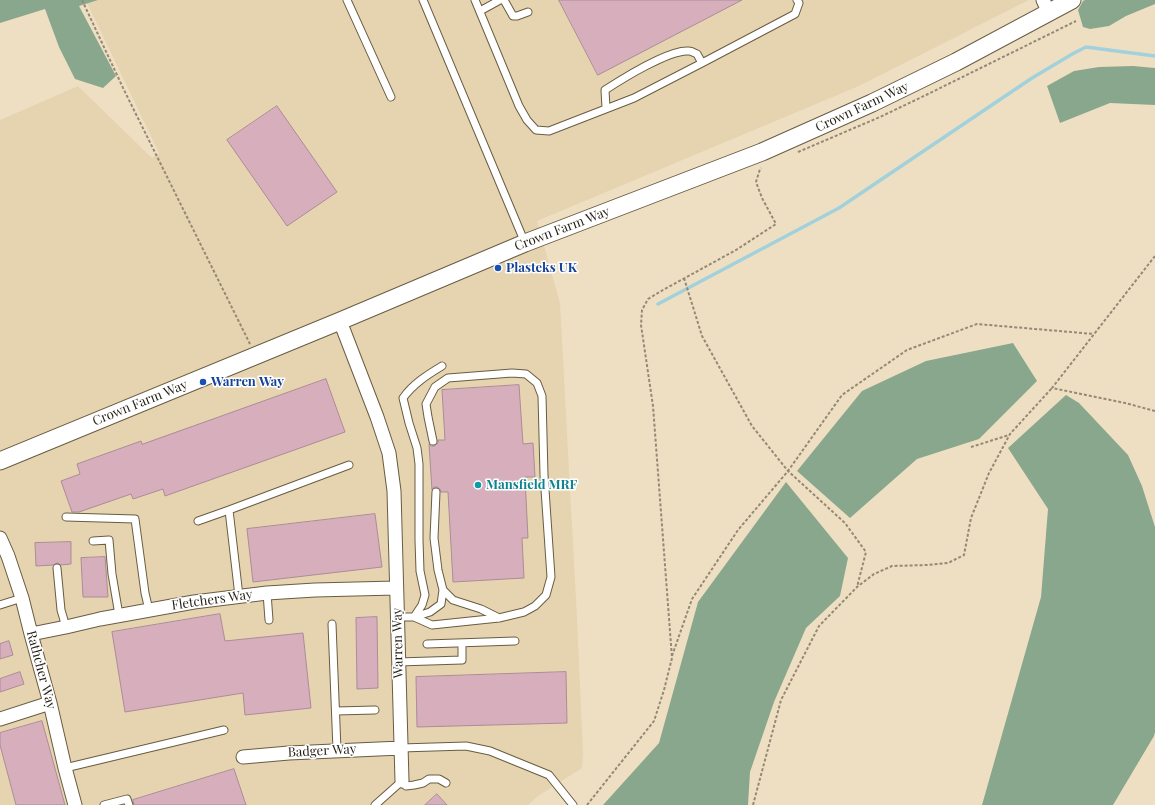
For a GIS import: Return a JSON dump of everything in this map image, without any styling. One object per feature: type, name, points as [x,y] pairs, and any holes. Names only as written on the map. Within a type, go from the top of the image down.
[{"type":"street","name":"Crown Farm Way","points":[[1,459],[256,356],[525,243],[762,152],[819,127],[956,62],[1046,6],[1072,0]]},
{"type":"street","name":"Warren Way","points":[[340,321],[377,417],[389,454],[394,491],[402,781]]},
{"type":"street","name":"Rathcher Way","points":[[0,538],[8,556],[22,598],[50,703],[65,768],[76,805]]},
{"type":"street","name":"Fletchers Way","points":[[31,634],[119,615],[239,596],[315,590],[396,588]]},
{"type":"street","points":[[0,719],[50,703]]},
{"type":"street","name":"Badger Way","points":[[243,757],[337,750],[401,748]]},
{"type":"lane","points":[[347,0],[391,97]]},
{"type":"lane","points":[[423,0],[525,243]]},
{"type":"lane","points":[[475,0],[520,106],[527,120],[536,130],[549,130],[634,98],[795,14],[799,3],[797,0]]},
{"type":"lane","points":[[480,12],[500,0]]},
{"type":"lane","points":[[504,0],[513,16],[528,12]]},
{"type":"lane","points":[[606,108],[605,90],[672,53],[689,51],[697,54],[702,63]]},
{"type":"lane","points":[[414,617],[422,605],[425,595],[420,570],[419,464],[417,448],[403,398],[409,390],[425,376],[442,366]]},
{"type":"lane","points":[[414,617],[432,625],[499,618],[524,612],[535,606],[546,595],[551,577],[544,475],[542,396],[537,383],[526,374],[512,372],[448,378],[435,387],[426,404],[433,441]]},
{"type":"lane","points":[[198,520],[229,510],[349,465]]},
{"type":"lane","points":[[397,617],[414,617],[430,612],[441,604],[443,590],[438,570],[434,538],[436,492]]},
{"type":"lane","points":[[229,510],[239,596]]},
{"type":"lane","points":[[66,517],[134,519],[149,610]]},
{"type":"lane","points":[[93,541],[109,540],[112,574],[119,615]]},
{"type":"lane","points":[[57,568],[61,610],[66,627]]},
{"type":"lane","points":[[443,590],[454,600],[481,609],[499,618]]},
{"type":"lane","points":[[267,593],[269,620]]},
{"type":"lane","points":[[0,605],[22,598]]},
{"type":"lane","points":[[332,624],[337,750]]},
{"type":"lane","points":[[427,644],[515,641]]},
{"type":"lane","points":[[398,662],[462,660],[462,643]]},
{"type":"lane","points":[[336,711],[376,710]]},
{"type":"lane","points":[[65,768],[224,730]]},
{"type":"lane","points":[[401,748],[466,746],[490,751],[549,775],[573,805]]},
{"type":"lane","points":[[375,805],[402,781],[406,786],[423,783],[429,779],[439,779],[446,783]]},
{"type":"lane","points":[[104,805],[127,799],[129,805]]},
{"type":"path","points":[[82,0],[124,90],[256,356]]},
{"type":"path","points":[[796,153],[913,102],[1076,21]]},
{"type":"path","points":[[672,658],[653,406],[641,325],[642,310],[648,299],[736,250],[776,224],[762,198],[756,182],[760,169],[764,167]]},
{"type":"path","points":[[753,805],[782,700],[820,626],[857,587],[874,574],[892,566],[948,563],[964,555],[971,518],[989,473],[1010,434],[1052,388],[1155,256]]},
{"type":"path","points":[[684,278],[702,336],[752,426],[788,471],[845,523],[866,552],[857,587]]},
{"type":"path","points":[[587,805],[654,721],[672,658],[692,599],[738,530],[788,471],[842,395],[907,350],[977,324],[1094,334]]},
{"type":"path","points":[[1052,388],[1125,403],[1155,411]]},
{"type":"path","points":[[971,446],[1010,434]]},
{"type":"shaded area","points":[[98,0],[1029,0],[859,86],[537,221],[560,303],[577,618],[583,753],[582,768],[538,796],[528,805],[0,805],[0,120],[78,86],[152,158],[159,153],[87,3]]},
{"type":"green space","points":[[0,0],[98,0],[79,6],[116,76],[103,88],[75,79],[59,47],[45,9],[0,23]]},
{"type":"green space","points":[[1085,0],[1155,0],[1155,4],[1126,16],[1109,26],[1090,29],[1083,27],[1078,10]]},
{"type":"green space","points":[[1133,66],[1155,68],[1155,105],[1110,103],[1060,123],[1047,86],[1074,71],[1099,67]]},
{"type":"green space","points":[[1013,343],[1037,381],[979,439],[917,459],[850,518],[797,471],[862,391],[926,361]]},
{"type":"green space","points":[[1066,395],[1079,403],[1128,455],[1142,486],[1155,527],[1155,732],[1113,805],[982,805],[1041,597],[1048,509],[1008,448]]},
{"type":"green space","points":[[786,482],[848,558],[840,596],[806,628],[774,702],[750,772],[748,805],[603,805],[659,743],[698,602]]},
{"type":"building","points":[[559,0],[742,0],[598,75]]},
{"type":"building","points":[[277,106],[337,192],[287,226],[227,140]]},
{"type":"building","points":[[326,379],[345,432],[165,496],[163,489],[133,499],[131,494],[79,512],[72,512],[61,481],[80,474],[77,464],[141,441],[142,444]]},
{"type":"building","name":"Mansfield MRF","points":[[519,385],[523,444],[533,443],[535,477],[525,477],[528,538],[522,538],[524,578],[453,582],[448,492],[441,492],[437,487],[434,487],[432,490],[429,444],[434,446],[438,443],[438,440],[445,440],[442,390]]},
{"type":"building","points":[[375,514],[382,567],[253,582],[247,529]]},
{"type":"building","points":[[71,542],[71,564],[61,565],[57,563],[53,565],[36,566],[35,543]]},
{"type":"building","points":[[105,557],[108,597],[83,597],[81,558]]},
{"type":"building","points":[[220,614],[225,641],[303,633],[311,708],[245,715],[243,693],[125,712],[112,632]]},
{"type":"building","points":[[377,617],[378,688],[357,689],[356,618]]},
{"type":"building","points":[[9,641],[13,655],[0,659],[0,644]]},
{"type":"building","points":[[20,672],[24,684],[0,692],[0,679]]},
{"type":"building","points":[[566,672],[567,723],[417,727],[416,677]]},
{"type":"building","points":[[42,721],[65,805],[16,805],[0,745],[0,733]]},
{"type":"building","points":[[234,769],[246,805],[134,805],[133,800]]},
{"type":"building","points":[[437,794],[447,805],[425,805]]},
{"type":"waterway","points":[[658,304],[839,208],[1032,78],[1086,47],[1155,56]]},
{"type":"place","name":"Plasteks UK","points":[[498,268]]},
{"type":"place","name":"Warren Way","points":[[203,382]]},
{"type":"place","name":"Mansfield MRF","points":[[478,485]]}]
